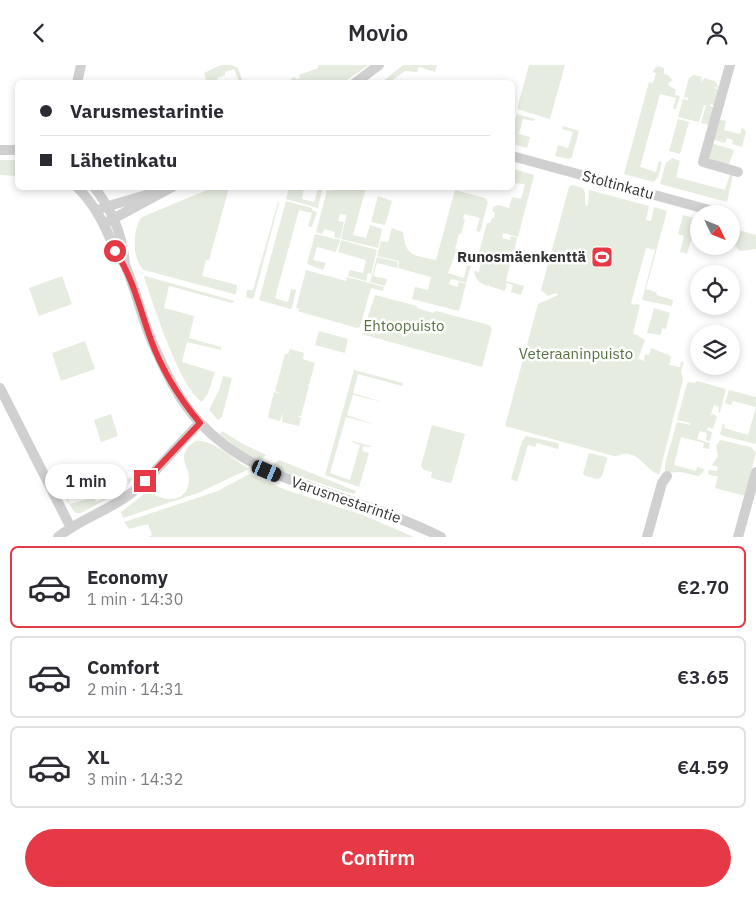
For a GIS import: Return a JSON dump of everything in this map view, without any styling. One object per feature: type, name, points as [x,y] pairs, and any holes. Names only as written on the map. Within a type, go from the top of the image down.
[{"type":"street","points":[[78,80],[81,65]]},
{"type":"street","points":[[359,80],[379,65]]},
{"type":"street","points":[[730,65],[703,162],[738,172]]},
{"type":"street","name":"Stoltinkatu","points":[[515,158],[691,205]]},
{"type":"street","name":"Varusmestarintie","points":[[80,190],[97,211],[115,251],[125,266],[152,342],[166,372],[188,408],[200,423],[230,450],[267,471],[383,512],[441,537]]},
{"type":"street","name":"Varusmestarintie","points":[[96,190],[108,205],[115,219],[124,249],[125,266]]},
{"type":"street","points":[[97,211],[108,205],[166,190]]},
{"type":"street","points":[[104,224],[168,190]]},
{"type":"street","points":[[0,388],[71,528]]},
{"type":"street","points":[[58,537],[71,528],[112,507],[135,490],[200,423]]},
{"type":"street","points":[[738,537],[756,472]]},
{"type":"street","points":[[647,537],[662,483],[667,476]]},
{"type":"green space","points":[[221,65],[232,65],[238,68],[242,80],[238,80],[234,69],[225,72],[225,75],[217,78],[218,80],[206,80],[204,73]]},
{"type":"green space","points":[[318,65],[369,65],[347,80],[292,80],[291,78],[300,78],[299,75],[318,68]]},
{"type":"green space","points":[[403,65],[437,65],[435,72],[419,67],[417,72],[405,71],[393,80],[384,80]]},
{"type":"green space","points":[[529,65],[565,65],[550,119],[517,109]]},
{"type":"green space","points":[[658,66],[664,68],[664,74],[668,75],[673,81],[669,82],[668,85],[676,90],[675,95],[680,96],[676,109],[673,109],[676,98],[660,94],[640,167],[656,172],[659,161],[662,162],[658,177],[654,182],[624,174],[649,82],[653,83],[656,73],[653,72]]},
{"type":"green space","points":[[694,75],[702,77],[701,83],[704,78],[715,81],[719,88],[714,88],[720,90],[716,106],[710,104],[710,106],[715,108],[710,125],[701,123],[706,105],[704,105],[699,122],[678,117],[683,99],[688,100],[688,98],[684,97],[689,78]]},
{"type":"green space","points":[[517,114],[535,119],[534,121],[523,119],[519,134],[530,137],[527,148],[515,145],[515,120]]},
{"type":"green space","points":[[678,119],[689,122],[680,154],[669,151]]},
{"type":"green space","points":[[718,119],[726,121],[724,130],[740,134],[742,127],[746,132],[742,147],[732,144],[733,140],[727,138],[725,143],[711,139]]},
{"type":"green space","points":[[563,126],[579,131],[572,157],[569,159],[555,156],[558,145],[568,148],[573,132],[562,129]]},
{"type":"green space","points":[[710,143],[734,151],[729,164],[726,166],[712,161],[708,156]]},
{"type":"green space","points":[[672,158],[680,161],[676,177],[725,190],[730,174],[733,175],[727,202],[660,184],[666,163]]},
{"type":"green space","points":[[0,160],[15,160],[15,176],[0,175]]},
{"type":"green space","points":[[515,170],[534,175],[518,237],[503,233],[502,238],[510,240],[511,236],[517,238],[514,252],[508,251],[513,253],[506,281],[524,286],[521,295],[511,292],[513,285],[507,283],[505,291],[489,286],[489,284],[488,286],[483,284],[478,281],[474,271],[479,272],[481,262],[477,260],[487,223],[490,223],[492,218],[494,218],[495,212],[492,211],[494,207],[498,205],[509,208],[512,197],[521,199],[525,184],[515,183]]},
{"type":"green space","name":"Veteraaninpuisto","points":[[572,185],[583,188],[585,204],[588,206],[589,190],[649,206],[646,220],[651,221],[654,207],[667,211],[646,289],[673,300],[672,306],[642,300],[655,250],[646,248],[631,303],[640,305],[633,334],[645,340],[638,359],[644,361],[645,354],[649,355],[651,348],[671,356],[669,365],[680,367],[681,362],[684,362],[681,371],[683,380],[659,475],[629,454],[625,453],[614,456],[505,426],[538,304],[558,295],[556,293],[548,296],[541,290],[569,187]]},
{"type":"green space","points":[[207,190],[228,190],[209,260],[206,260],[202,276],[237,285],[236,294],[144,270],[140,266],[135,252],[136,228],[142,217]]},
{"type":"green space","points":[[288,190],[304,190],[302,199],[314,202],[318,190],[322,190],[318,208],[286,199]]},
{"type":"green space","points":[[327,190],[335,192],[330,190],[365,190],[353,235],[366,238],[370,225],[382,229],[378,248],[341,239],[347,213],[346,215],[340,214],[338,221],[344,222],[340,239],[334,237],[335,232],[324,229],[322,234],[316,232]]},
{"type":"green space","points":[[455,190],[485,198],[488,202],[480,232],[476,231],[480,218],[464,214],[463,219],[465,220],[448,273],[464,278],[467,265],[471,266],[466,283],[451,279],[449,284],[457,287],[459,282],[466,284],[459,311],[412,299],[415,287],[428,290],[431,277],[398,268],[399,261],[377,256],[381,241],[388,242],[392,228],[403,232],[409,251],[416,256],[436,260]]},
{"type":"green space","points":[[378,196],[392,201],[385,225],[371,222]]},
{"type":"green space","points":[[286,201],[312,208],[312,210],[317,212],[312,227],[308,226],[312,213],[299,210],[275,298],[288,302],[291,289],[296,290],[292,308],[290,309],[259,300]]},
{"type":"green space","points":[[278,202],[252,299],[246,297],[247,290],[253,290]]},
{"type":"green space","points":[[683,215],[690,217],[690,244],[687,254],[680,252],[684,236],[678,234]]},
{"type":"green space","points":[[740,231],[756,235],[756,249],[740,251]]},
{"type":"green space","points":[[315,234],[340,240],[336,252],[317,247],[313,260],[326,263],[323,270],[307,264]]},
{"type":"green space","points":[[341,240],[377,250],[371,274],[368,273],[366,281],[348,276],[350,270],[363,273],[366,260],[338,252]]},
{"type":"green space","points":[[377,257],[398,262],[397,268],[377,263],[373,276],[387,279],[385,286],[370,282]]},
{"type":"green space","name":"Ehtoopuisto","points":[[306,270],[346,281],[347,277],[384,287],[383,291],[371,288],[360,327],[357,328],[297,311],[300,309],[296,308]]},
{"type":"green space","points":[[62,276],[72,304],[39,316],[29,288]]},
{"type":"green space","points":[[145,276],[235,301],[232,303],[169,286],[164,308],[194,316],[189,338],[221,347],[221,350],[187,342],[182,362],[215,372],[208,393],[202,402],[193,393],[176,363]]},
{"type":"green space","name":"Ehtoopuisto","points":[[375,295],[417,306],[417,308],[433,313],[436,311],[489,325],[492,329],[482,367],[361,334],[366,325],[369,324],[370,321],[366,322]]},
{"type":"green space","points":[[654,308],[670,313],[666,329],[662,328],[661,335],[647,333]]},
{"type":"green space","points":[[319,331],[348,339],[345,353],[315,345]]},
{"type":"green space","points":[[85,341],[95,369],[61,381],[52,353]]},
{"type":"green space","points":[[290,349],[304,353],[303,359],[315,363],[309,385],[306,384],[309,386],[301,416],[297,416],[301,418],[299,426],[282,422],[283,413],[280,421],[268,416],[274,392],[282,394],[275,391],[285,354],[288,354]]},
{"type":"green space","points":[[354,370],[403,383],[402,386],[358,374],[353,393],[382,402],[353,395],[347,415],[376,425],[346,417],[330,473],[350,480],[360,445],[352,441],[371,446],[363,446],[362,451],[369,453],[359,487],[325,475]]},
{"type":"green space","points":[[223,376],[232,378],[222,417],[218,420],[209,410],[219,390]]},
{"type":"green space","points":[[697,381],[726,389],[720,412],[718,412],[719,407],[714,405],[710,417],[712,414],[717,416],[713,429],[708,427],[707,430],[712,432],[710,441],[706,440],[707,433],[700,431],[697,439],[710,443],[709,449],[703,448],[704,443],[681,437],[674,465],[696,471],[697,467],[704,469],[703,473],[698,476],[680,472],[665,473],[665,464],[677,422],[690,425],[690,423],[677,420],[686,387],[688,382],[695,383]]},
{"type":"green space","points":[[729,390],[756,397],[756,407],[733,401],[731,405],[725,403]]},
{"type":"green space","points":[[756,407],[756,444],[720,434],[723,424],[725,425],[724,428],[748,435]]},
{"type":"green space","points":[[111,414],[118,436],[101,442],[94,420]]},
{"type":"green space","points":[[432,425],[465,434],[450,483],[431,478],[432,472],[424,470],[421,466]]},
{"type":"green space","points":[[222,431],[266,455],[260,461],[238,448],[220,434]]},
{"type":"green space","points":[[526,436],[558,443],[559,445],[558,449],[537,443],[535,447],[528,445],[517,482],[511,479],[522,441]]},
{"type":"green space","points":[[720,440],[751,447],[756,452],[745,496],[715,488],[718,476],[708,474],[709,470],[717,471],[718,467],[712,465],[718,456],[716,446]]},
{"type":"green space","points":[[196,441],[210,443],[249,469],[198,493],[123,518],[121,512],[149,490],[161,498],[168,499],[180,497],[185,493],[188,487],[189,476],[184,462],[185,451]]},
{"type":"green space","points":[[589,453],[606,457],[607,459],[602,476],[598,479],[585,476],[583,473]]},
{"type":"green space","points":[[279,460],[356,492],[353,494],[270,467]]},
{"type":"green space","points":[[139,468],[142,470],[128,484],[114,495],[81,513],[76,513],[73,510],[52,475],[58,473],[70,504],[94,497],[96,502],[102,499],[101,494],[128,483],[127,479],[134,476],[132,470]]},
{"type":"green space","points":[[249,474],[286,490],[363,515],[414,537],[148,537],[152,535],[148,524],[129,529],[124,522],[218,491]]},
{"type":"place","name":"Runosmäenkenttä","points":[[602,257]]},
{"type":"route","points":[[115,251],[125,266],[152,342],[166,372],[188,408],[200,423],[145,481]]}]
